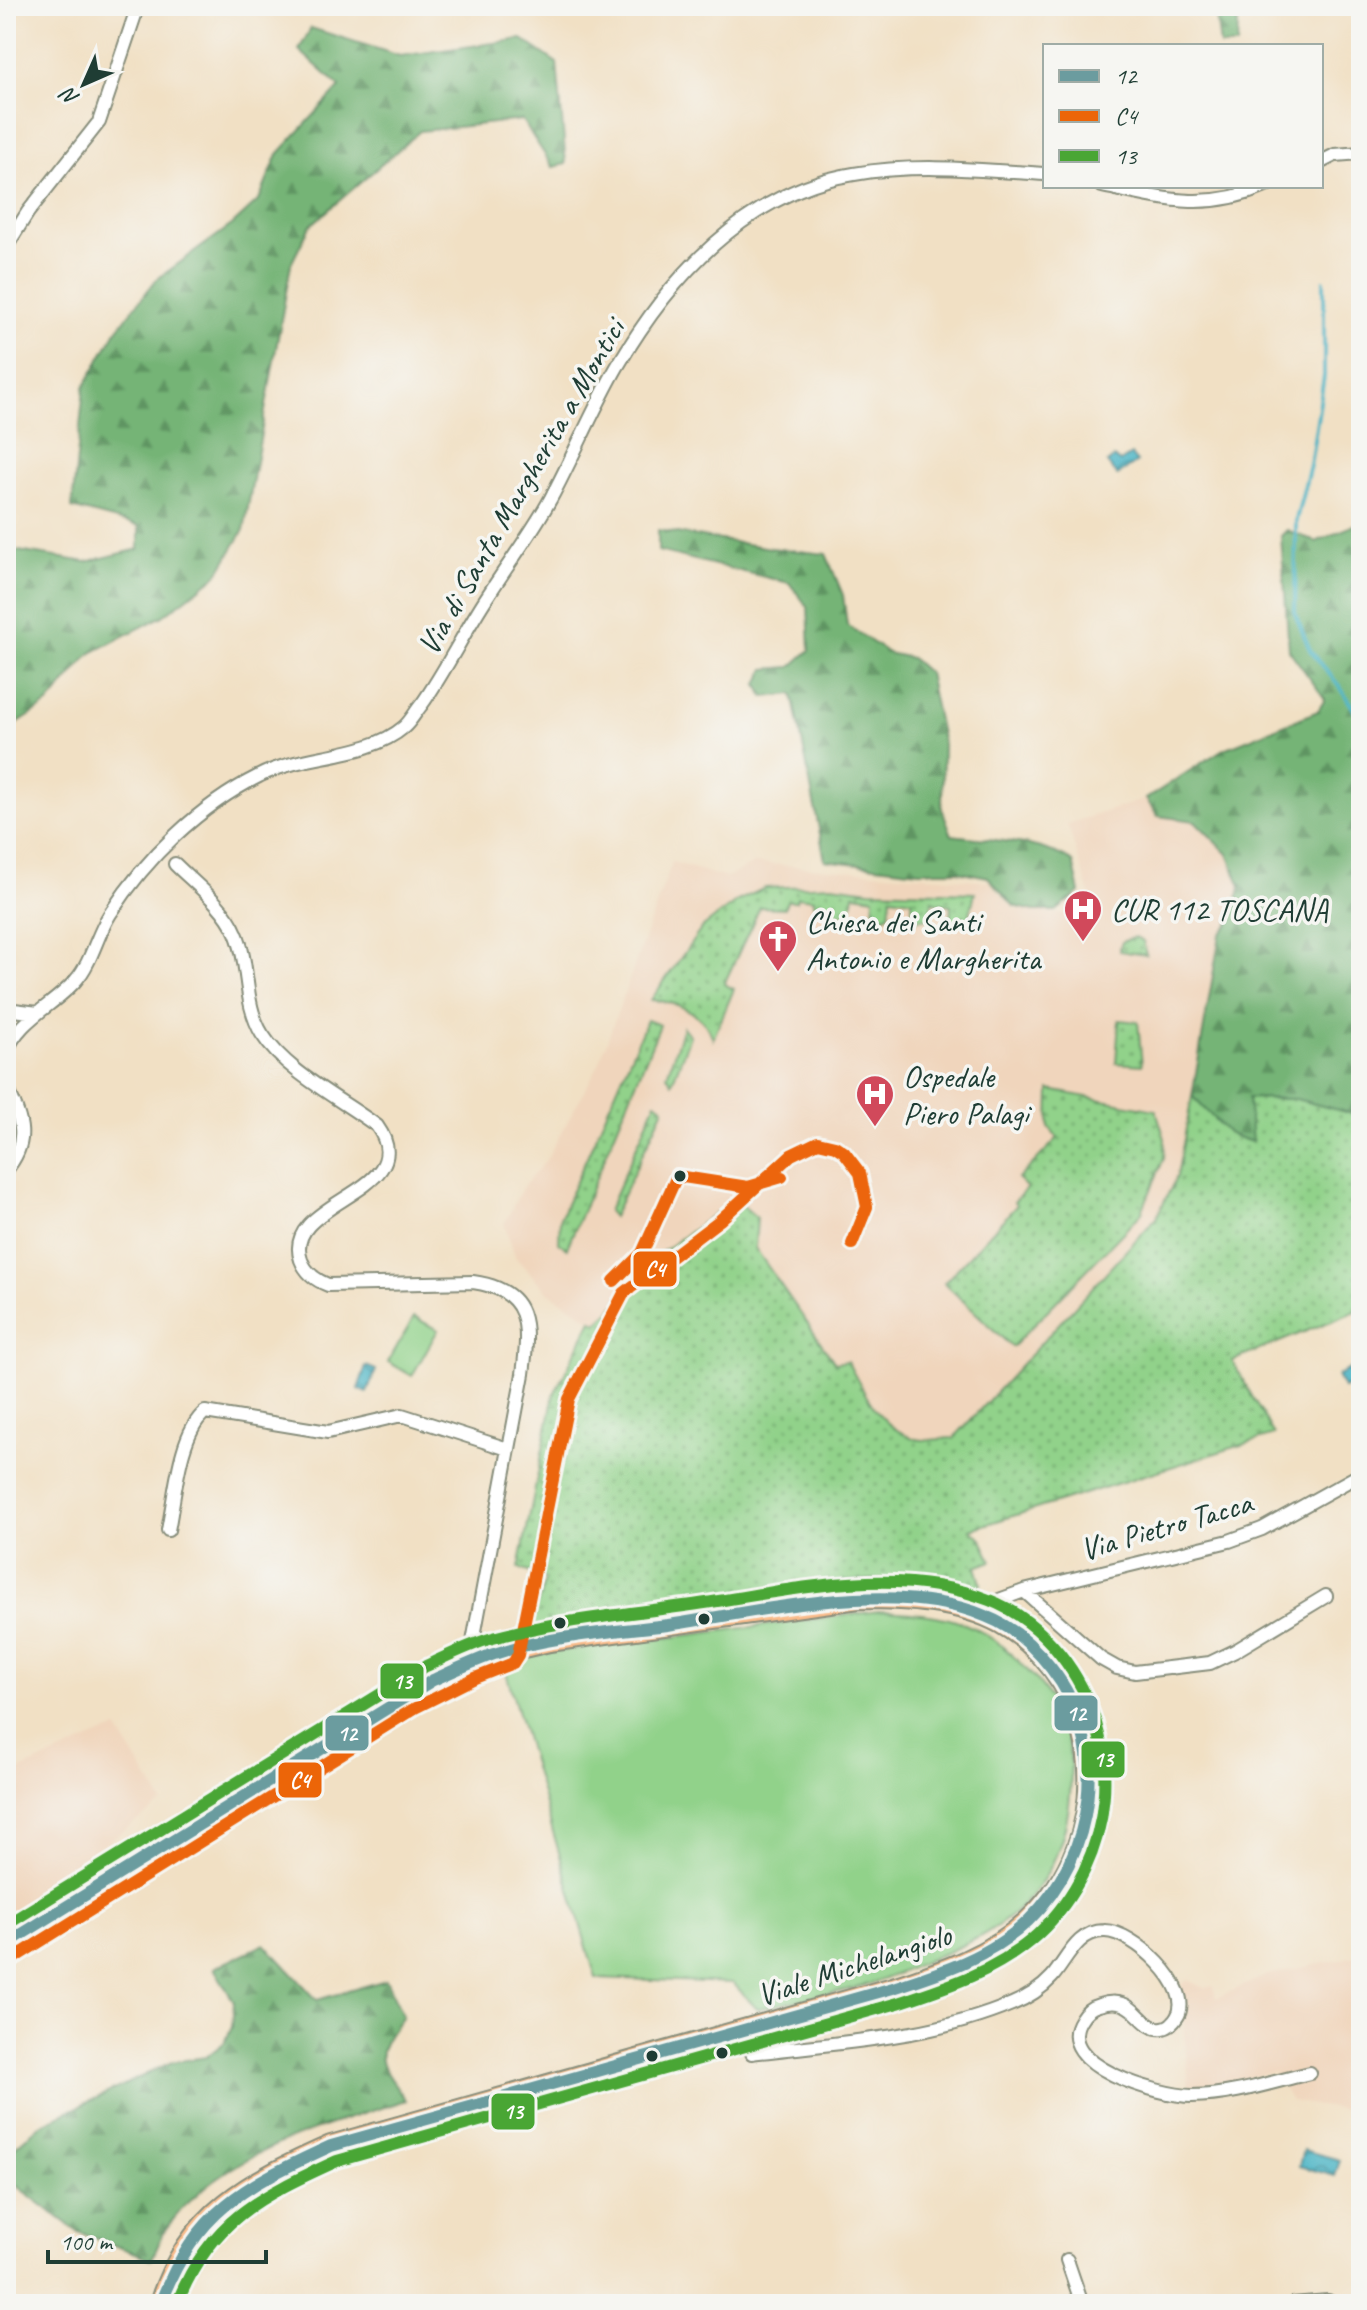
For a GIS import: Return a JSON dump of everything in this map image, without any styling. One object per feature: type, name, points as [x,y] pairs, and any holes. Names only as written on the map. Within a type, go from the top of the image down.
[{"type":"main road","name":"Viale Michelangiolo","points":[[6,1944],[407,1694],[469,1663],[549,1641],[859,1598],[894,1598],[930,1603],[980,1613],[1020,1636],[1042,1657],[1069,1691],[1081,1719],[1088,1759],[1089,1789],[1080,1840],[1069,1868],[1050,1897],[1029,1921],[1002,1941],[963,1964],[893,1988],[364,2135],[297,2161],[247,2189],[201,2226],[176,2262],[160,2304]]},
{"type":"street","points":[[6,247],[28,212],[99,122],[138,6]]},
{"type":"street","points":[[1323,161],[1335,155],[1361,153]]},
{"type":"street","name":"Via di Santa Margherita a Montici","points":[[6,1053],[14,1037],[78,978],[107,919],[139,872],[182,830],[228,794],[261,774],[383,741],[406,726],[541,516],[617,367],[686,271],[742,221],[789,194],[855,174],[920,168],[1043,174]]},
{"type":"street","points":[[1112,188],[1186,203],[1243,196],[1261,188]]},
{"type":"street","points":[[175,864],[226,915],[235,930],[253,1013],[268,1042],[284,1060],[377,1126],[384,1135],[387,1148],[375,1177],[303,1231],[298,1247],[307,1271],[316,1280],[328,1285],[473,1282],[500,1288],[526,1321],[528,1336],[469,1663]]},
{"type":"street","points":[[6,1009],[38,1013]]},
{"type":"street","points":[[6,1085],[22,1125],[20,1148],[6,1170]]},
{"type":"street","points":[[168,1530],[188,1435],[196,1420],[205,1412],[328,1432],[402,1415],[508,1449]]},
{"type":"street","name":"Via Pietro Tacca","points":[[980,1613],[999,1600],[1024,1591],[1229,1541],[1262,1529],[1361,1474]]},
{"type":"street","points":[[1024,1591],[1101,1659],[1117,1668],[1135,1672],[1210,1663],[1326,1596]]},
{"type":"street","points":[[742,2032],[752,2053],[934,2030],[1020,2001],[1051,1978],[1083,1938],[1105,1931],[1123,1936],[1142,1949],[1172,1980],[1179,1992],[1181,2005],[1174,2021],[1162,2028],[1147,2023],[1125,2003],[1112,2002],[1094,2007],[1081,2019],[1075,2034],[1081,2052],[1089,2062],[1159,2091],[1181,2096],[1235,2090],[1310,2073]]},
{"type":"street","points":[[1067,2260],[1082,2304]]},
{"type":"street","points":[[1292,2304],[1328,2301],[1334,2304]]},
{"type":"shaded area","name":"Ospedale Piero Palagi","points":[[1146,799],[1158,816],[1195,821],[1228,854],[1241,886],[1227,929],[1220,935],[1177,1176],[1156,1218],[954,1438],[918,1440],[886,1424],[872,1407],[848,1361],[835,1363],[755,1248],[757,1218],[675,1245],[651,1260],[629,1281],[616,1305],[597,1323],[548,1292],[516,1258],[504,1224],[522,1188],[546,1160],[598,1066],[672,862],[726,878],[755,863],[989,881],[1014,909],[1081,916],[1093,903],[1067,824]]},
{"type":"shaded area","points":[[117,1728],[163,1803],[42,1887],[48,1898],[6,1925],[6,1776]]},
{"type":"shaded area","points":[[1361,1955],[1361,2113],[1291,2101],[1274,2072],[1189,2090],[1181,1985],[1187,1980],[1204,1988],[1213,1986],[1216,1998],[1268,1975]]},
{"type":"green space","points":[[1215,6],[1233,6],[1238,21],[1237,44],[1220,44]]},
{"type":"green space","points":[[311,28],[400,56],[522,39],[557,63],[566,164],[553,167],[522,120],[420,131],[310,226],[291,264],[244,530],[217,575],[163,616],[91,653],[48,704],[6,731],[6,549],[86,562],[139,549],[139,526],[72,508],[84,387],[116,331],[156,280],[233,224],[259,200],[278,154],[340,87],[299,50]]},
{"type":"green space","points":[[1361,522],[1361,1112],[1353,1114],[1296,1099],[1248,1098],[1252,1142],[1229,1134],[1192,1096],[1220,935],[1229,924],[1241,886],[1228,854],[1195,821],[1158,816],[1146,799],[1222,750],[1318,711],[1325,699],[1289,650],[1281,536],[1287,530],[1316,542]]},
{"type":"green space","points":[[658,530],[826,554],[843,595],[847,625],[888,653],[911,658],[928,673],[943,744],[942,809],[952,835],[1015,842],[1060,855],[1073,862],[1080,892],[1056,911],[1034,911],[1014,906],[988,877],[958,871],[919,871],[825,860],[793,694],[764,697],[758,684],[765,669],[791,667],[810,650],[808,607],[789,583],[658,551]]},
{"type":"green space","points":[[832,885],[870,890],[975,893],[968,922],[962,925],[950,923],[951,905],[932,902],[929,918],[912,920],[912,900],[891,897],[889,914],[883,917],[873,916],[874,897],[854,894],[851,911],[846,914],[819,910],[821,906],[814,904],[814,899],[797,897],[796,901],[787,901],[785,908],[760,907],[724,984],[734,989],[713,1039],[704,1022],[689,1010],[651,1000],[702,928],[737,901],[765,888]]},
{"type":"green space","points":[[1135,937],[1143,941],[1146,955],[1119,951],[1122,942]]},
{"type":"green space","points":[[647,1020],[660,1025],[567,1248],[559,1243],[560,1218]]},
{"type":"green space","points":[[1119,1020],[1138,1022],[1142,1065],[1116,1063]]},
{"type":"green space","points":[[683,1027],[690,1036],[672,1083],[667,1075]]},
{"type":"green space","points":[[1050,1090],[1156,1110],[1165,1139],[1164,1158],[1141,1214],[1012,1347],[944,1283],[1017,1205],[1014,1202],[1027,1188],[1018,1179],[1058,1138],[1049,1127]]},
{"type":"green space","points":[[1192,1096],[1229,1134],[1251,1142],[1248,1098],[1296,1099],[1353,1114],[1361,1112],[1361,1309],[1232,1361],[1274,1435],[971,1529],[981,1538],[992,1561],[976,1567],[981,1583],[978,1593],[894,1578],[703,1600],[523,1630],[540,1598],[545,1579],[519,1568],[554,1394],[592,1320],[597,1323],[616,1305],[629,1281],[651,1260],[735,1199],[757,1218],[755,1248],[835,1363],[847,1361],[882,1417],[903,1434],[916,1439],[954,1438],[1156,1218],[1177,1176]]},
{"type":"green space","points":[[656,1102],[664,1108],[613,1217],[608,1211]]},
{"type":"green space","points":[[414,1317],[438,1330],[412,1376],[388,1362]]},
{"type":"green space","points":[[879,1611],[934,1616],[973,1627],[1015,1657],[1056,1708],[1068,1745],[1069,1806],[1060,1845],[1035,1891],[1012,1915],[985,1933],[899,1973],[847,1990],[757,2009],[733,1983],[596,1978],[503,1662],[545,1653]]},
{"type":"green space","points":[[265,1944],[317,2000],[386,1980],[403,2016],[386,2041],[382,2058],[406,2100],[307,2133],[242,2162],[213,2181],[187,2204],[165,2231],[152,2259],[78,2232],[6,2178],[6,2155],[40,2125],[172,2062],[206,2057],[225,2042],[232,2027],[234,2002],[214,1968]]},
{"type":"water","points":[[1131,455],[1137,462],[1117,476],[1107,463],[1114,458],[1120,462]]},
{"type":"water","points":[[1361,1363],[1361,1378],[1343,1388],[1337,1376]]},
{"type":"water","points":[[366,1366],[376,1370],[367,1393],[358,1389]]},
{"type":"water","points":[[1303,2150],[1340,2160],[1335,2176],[1299,2166]]},
{"type":"waterway","points":[[1324,281],[1324,376],[1310,465],[1296,520],[1295,614],[1310,650],[1340,687],[1361,721]]},
{"type":"transit line","name":"C4","points":[[14,1958],[415,1708],[513,1663],[518,1655],[569,1399],[624,1293],[720,1220],[791,1155],[818,1142],[844,1152],[860,1173],[867,1207],[852,1244]]},
{"type":"transit line","name":"C4","points":[[614,1281],[642,1253],[677,1176],[748,1187],[782,1177]]},
{"type":"transit line","name":"13","points":[[6,1925],[426,1666],[459,1650],[516,1632],[798,1588],[876,1582],[914,1583],[952,1589],[989,1600],[1019,1615],[1053,1645],[1082,1687],[1096,1723],[1103,1760],[1104,1798],[1097,1835],[1084,1871],[1064,1904],[1038,1934],[1007,1958],[954,1984],[898,2003],[337,2161],[284,2186],[240,2214],[205,2252],[177,2304]]},
{"type":"transit line","name":"12","points":[[6,1944],[433,1680],[494,1654],[537,1643],[828,1601],[911,1599],[950,1605],[1004,1625],[1044,1660],[1070,1698],[1082,1730],[1088,1764],[1088,1798],[1081,1832],[1069,1864],[1051,1894],[1028,1921],[998,1944],[947,1969],[893,1988],[331,2146],[273,2174],[226,2205],[190,2245],[160,2304]]},
{"type":"place","name":"CUR 112 TOSCANA","points":[[1083,943]]},
{"type":"place","name":"Chiesa dei Santi Antonio e Margherita","points":[[778,973]]},
{"type":"place","name":"Ospedale Piero Palagi","points":[[875,1128]]}]
